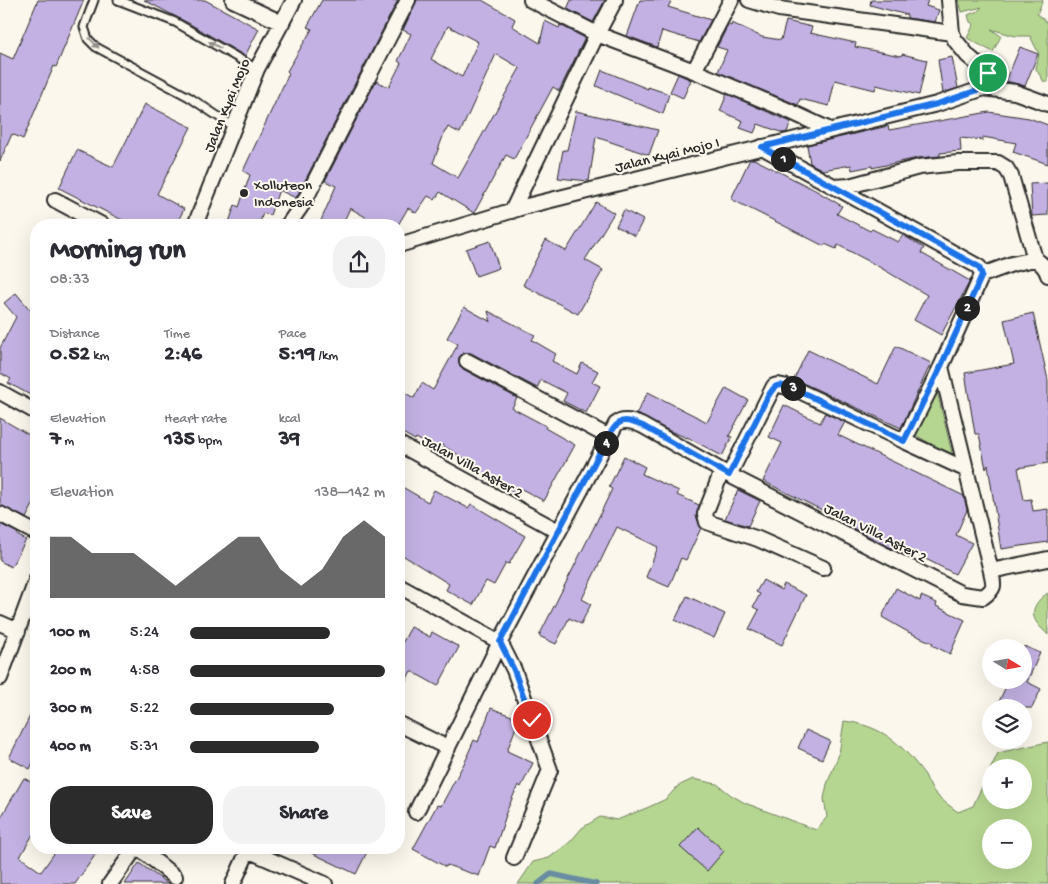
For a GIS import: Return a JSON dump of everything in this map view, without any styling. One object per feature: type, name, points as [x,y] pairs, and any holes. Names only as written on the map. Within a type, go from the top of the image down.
[{"type":"street","points":[[234,0],[282,23]]},
{"type":"street","name":"Jalan Kyai Mojo","points":[[198,219],[257,69],[294,0]]},
{"type":"street","points":[[292,219],[308,194],[408,0]]},
{"type":"street","points":[[531,0],[597,34],[694,71],[830,130]]},
{"type":"street","points":[[512,211],[615,0]]},
{"type":"street","points":[[694,71],[731,0]]},
{"type":"street","points":[[749,0],[779,9],[952,33]]},
{"type":"street","points":[[949,0],[952,33],[959,46],[988,73],[988,81],[984,88]]},
{"type":"street","name":"Jalan Kyai Mojo I","points":[[405,243],[512,211],[937,104],[984,88],[1015,92],[1048,104]]},
{"type":"street","points":[[762,147],[979,267],[982,275],[941,366],[904,441]]},
{"type":"street","points":[[835,188],[919,167],[958,163],[998,163],[1006,168],[1011,176],[1035,259],[1047,270],[1048,275]]},
{"type":"street","points":[[55,200],[91,219]]},
{"type":"street","points":[[982,275],[1012,264],[1035,259]]},
{"type":"street","points":[[467,361],[608,437]]},
{"type":"street","name":"Jalan Villa Aster 2","points":[[416,812],[500,642],[608,437],[619,422],[636,423],[726,473],[962,594],[983,597],[989,593],[994,584],[941,366]]},
{"type":"street","points":[[823,568],[758,539],[707,522],[705,514],[774,386],[778,384],[793,388],[967,470]]},
{"type":"street","points":[[0,392],[30,409]]},
{"type":"street","name":"Jalan Villa Aster 2","points":[[405,447],[558,531]]},
{"type":"street","points":[[0,514],[30,530]]},
{"type":"street","points":[[991,572],[1048,559]]},
{"type":"street","points":[[405,589],[500,642],[514,670],[550,770],[514,858]]},
{"type":"street","points":[[0,678],[30,598]]},
{"type":"street","points":[[0,623],[18,631]]},
{"type":"street","points":[[405,727],[448,748]]},
{"type":"street","points":[[110,884],[131,854]]},
{"type":"street","points":[[146,854],[175,877]]},
{"type":"street","points":[[233,884],[247,854]]},
{"type":"street","points":[[259,854],[325,884]]},
{"type":"lane","points":[[94,0],[84,27],[88,39],[96,47],[189,98],[234,127]]},
{"type":"lane","points":[[118,0],[176,22],[257,69]]},
{"type":"green space","points":[[959,0],[1043,0],[1037,14],[1048,23],[1048,82],[1044,82],[1036,69],[1039,54],[1030,36],[1015,36],[991,29],[1001,36],[993,52],[967,38],[974,24],[970,22],[968,15],[982,7],[962,12]]},
{"type":"green space","points":[[937,392],[953,457],[914,434]]},
{"type":"green space","points":[[1048,593],[1048,635],[1034,619],[1034,610],[1038,602]]},
{"type":"green space","points":[[844,721],[870,727],[890,738],[908,754],[925,775],[934,792],[958,812],[973,806],[982,787],[982,809],[1032,809],[1032,759],[995,759],[998,753],[1016,749],[1032,749],[1032,746],[1048,742],[1048,884],[518,884],[533,862],[549,858],[570,842],[582,828],[600,817],[617,820],[649,807],[666,799],[678,786],[693,779],[717,784],[745,803],[816,830],[827,817],[824,799],[827,784],[839,754]]},
{"type":"building","points":[[38,0],[84,0],[23,139],[12,134],[0,161],[0,53],[13,59]]},
{"type":"building","points":[[144,0],[205,0],[259,29],[245,56]]},
{"type":"building","points":[[322,0],[398,0],[296,198],[279,190],[270,215],[263,213],[261,219],[230,219],[235,205],[239,207],[250,175],[243,171],[289,73],[287,71],[312,29],[307,27]]},
{"type":"building","points":[[417,0],[482,0],[515,19],[512,26],[540,43],[545,21],[559,28],[560,25],[585,38],[559,91],[553,87],[514,159],[506,155],[474,213],[440,192],[435,200],[428,196],[416,213],[408,208],[402,219],[369,219],[350,208],[345,219],[322,219],[336,186],[325,181],[376,81],[389,87],[401,63],[398,61],[411,34],[403,30]],"holes":[[[448,26],[478,42],[462,77],[431,59]],[[496,54],[520,68],[458,178],[433,163],[448,127],[460,133]]]},
{"type":"building","points":[[571,0],[605,0],[593,22],[567,9]]},
{"type":"building","points":[[640,0],[672,0],[668,7],[711,20],[699,42],[662,31],[657,47],[627,36]]},
{"type":"building","points":[[871,0],[928,0],[926,6],[939,10],[935,22],[907,18],[907,15],[870,5]]},
{"type":"building","points":[[786,21],[812,27],[810,33],[856,43],[855,47],[927,60],[919,95],[876,85],[875,90],[835,80],[829,106],[800,99],[798,105],[718,72],[727,50],[717,47],[728,25],[731,26],[732,23],[762,37],[781,40]]},
{"type":"building","points":[[1020,47],[1038,54],[1025,86],[1006,81]]},
{"type":"building","points":[[952,57],[958,88],[943,93],[938,60]]},
{"type":"building","points":[[602,70],[648,89],[648,87],[669,94],[663,114],[596,86]]},
{"type":"building","points":[[678,74],[691,80],[683,98],[670,92]]},
{"type":"building","points":[[727,94],[791,122],[787,132],[783,133],[758,124],[754,133],[740,128],[743,121],[720,111]]},
{"type":"building","points":[[145,104],[191,127],[157,194],[184,209],[179,219],[120,219],[59,188],[77,150],[113,167]]},
{"type":"building","points":[[576,111],[658,130],[649,155],[596,137],[589,181],[558,178],[563,150],[567,150]]},
{"type":"building","points":[[989,112],[1029,118],[1048,125],[1048,164],[1013,152],[1016,143],[983,137],[983,140],[960,138],[961,151],[940,153],[940,156],[918,158],[872,168],[872,166],[852,170],[851,165],[823,170],[810,163],[807,145],[888,126],[889,130]]},
{"type":"building","points":[[750,159],[754,159],[815,190],[842,206],[837,214],[870,231],[872,229],[898,242],[903,235],[924,248],[921,253],[970,281],[941,335],[914,320],[927,295],[838,245],[836,249],[825,244],[824,246],[731,199]]},
{"type":"building","points":[[1048,183],[1048,215],[1032,216],[1030,184]]},
{"type":"building","points":[[596,202],[614,213],[585,260],[603,270],[578,314],[523,285],[546,240],[566,251]]},
{"type":"building","points":[[624,210],[643,220],[635,236],[616,226]]},
{"type":"building","points":[[490,241],[499,268],[476,276],[466,249]]},
{"type":"building","points":[[16,293],[30,310],[30,395],[8,383],[11,379],[0,373],[0,348],[16,317],[4,303]]},
{"type":"building","points":[[464,307],[491,322],[488,311],[535,335],[532,340],[556,354],[552,361],[577,374],[582,363],[598,371],[592,382],[600,386],[586,413],[563,401],[567,393],[541,380],[537,388],[471,353],[463,353],[459,357],[459,365],[463,369],[517,398],[512,408],[546,426],[545,428],[575,445],[544,501],[518,487],[514,493],[478,472],[480,468],[442,445],[439,451],[416,438],[415,440],[405,434],[405,393],[414,398],[422,383],[433,390],[458,344],[447,338]]},
{"type":"building","points":[[1033,313],[1048,380],[1048,463],[1018,468],[1024,500],[1031,499],[1033,511],[1048,509],[1048,542],[1001,549],[988,465],[986,469],[979,434],[975,434],[965,373],[1014,364],[1004,320]]},
{"type":"building","points":[[896,346],[931,363],[901,428],[794,379],[808,350],[878,384]]},
{"type":"building","points":[[726,388],[748,400],[729,436],[732,437],[722,456],[687,437],[670,431],[636,414],[648,392],[707,422]]},
{"type":"building","points":[[784,405],[820,423],[825,413],[845,422],[838,435],[964,496],[967,510],[956,535],[972,543],[955,574],[908,550],[905,555],[841,522],[842,520],[763,481],[782,443],[769,437]]},
{"type":"building","points":[[0,418],[30,436],[30,510],[26,518],[0,505]]},
{"type":"building","points":[[624,456],[645,467],[642,474],[679,491],[677,495],[699,505],[696,516],[701,528],[686,560],[681,558],[669,587],[646,577],[658,547],[617,527],[582,599],[591,604],[581,624],[569,618],[556,644],[539,636],[612,489],[609,487]]},
{"type":"building","points":[[405,489],[428,502],[434,490],[468,508],[471,504],[525,536],[509,564],[506,563],[494,585],[486,581],[473,605],[446,590],[449,584],[405,557]]},
{"type":"building","points":[[738,490],[760,501],[748,526],[725,519]]},
{"type":"building","points":[[0,524],[18,533],[17,535],[26,540],[11,567],[0,561]]},
{"type":"building","points":[[763,580],[781,590],[784,584],[806,595],[782,645],[749,629],[759,610],[753,607],[760,594],[756,592]]},
{"type":"building","points":[[896,588],[920,601],[921,596],[937,603],[936,606],[965,620],[950,654],[932,645],[933,643],[908,632],[882,617]]},
{"type":"building","points":[[687,596],[725,614],[714,638],[675,620]]},
{"type":"building","points":[[411,627],[430,637],[432,632],[459,647],[438,686],[411,671],[405,682],[405,638]]},
{"type":"building","points":[[1032,650],[1040,653],[1032,671]]},
{"type":"building","points":[[1032,684],[1041,689],[1032,708],[1032,699],[1000,699],[1005,689],[1032,689]]},
{"type":"building","points":[[491,708],[519,719],[507,751],[533,763],[521,787],[518,785],[505,815],[495,848],[490,846],[479,876],[447,865],[446,867],[413,849],[437,805],[441,806],[468,756],[474,740],[478,742]]},
{"type":"building","points":[[30,716],[30,769],[9,758]]},
{"type":"building","points":[[806,730],[830,741],[822,759],[798,748]]},
{"type":"building","points":[[24,778],[30,782],[30,840],[20,857],[41,872],[54,854],[96,854],[75,884],[0,884],[0,819]]},
{"type":"building","points":[[698,827],[724,851],[707,871],[680,847]]},
{"type":"building","points":[[314,854],[366,854],[356,874]]},
{"type":"building","points":[[139,863],[168,884],[125,884]]},
{"type":"waterway","points":[[538,884],[551,874],[596,884]]},
{"type":"place","name":"Xolluteon Indonesia","points":[[244,193]]},
{"type":"route","points":[[532,720],[514,670],[500,642],[616,424],[628,421],[643,426],[729,475],[767,398],[774,386],[778,384],[793,388],[904,441],[941,366],[982,275],[981,271],[979,267],[762,147],[937,104],[984,88],[988,81],[988,73]]}]
